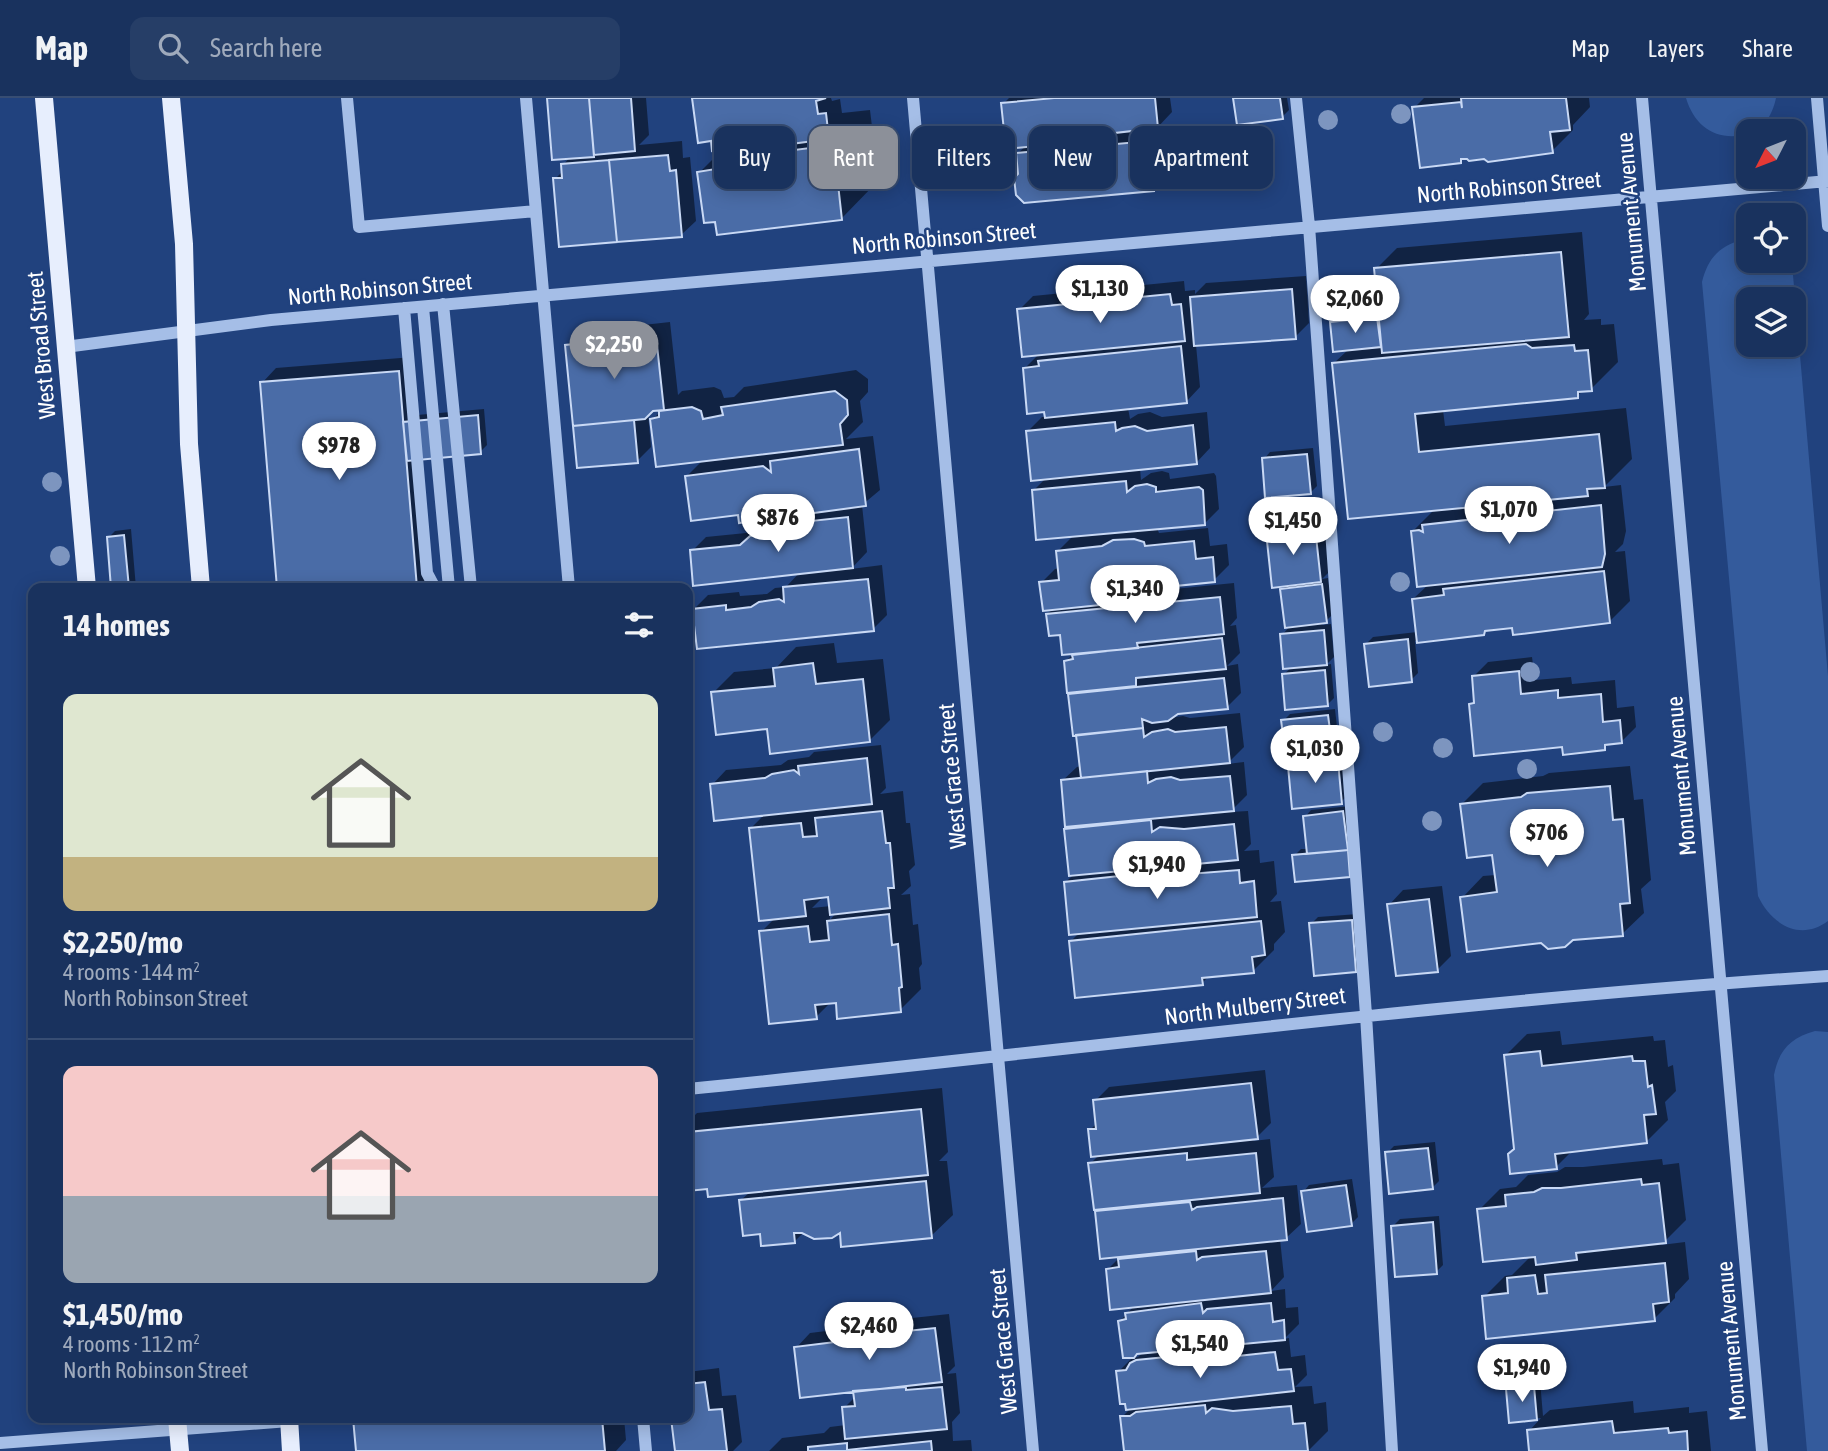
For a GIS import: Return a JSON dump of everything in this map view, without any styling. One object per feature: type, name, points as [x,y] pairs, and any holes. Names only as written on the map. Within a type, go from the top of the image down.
[{"type":"main road","name":"West Broad Street","points":[[44,98],[86,583]]},
{"type":"main road","points":[[171,98],[184,244],[189,444],[201,583]]},
{"type":"main road","points":[[177,1423],[180,1451]]},
{"type":"main road","points":[[289,1423],[291,1451]]},
{"type":"street","points":[[347,98],[359,227],[536,211]]},
{"type":"street","points":[[526,98],[569,583]]},
{"type":"street","name":"West Grace Street","points":[[913,98],[1033,1451]]},
{"type":"street","points":[[1296,98],[1309,226],[1366,1015],[1392,1451]]},
{"type":"street","name":"Monument Avenue","points":[[1642,98],[1762,1451]]},
{"type":"street","points":[[1817,98],[1828,226]]},
{"type":"street","name":"North Robinson Street","points":[[65,347],[187,330],[443,304],[1826,181]]},
{"type":"street","points":[[443,304],[471,583]]},
{"type":"street","points":[[423,306],[449,583]]},
{"type":"street","points":[[404,308],[427,573],[432,583]]},
{"type":"street","name":"North Mulberry Street","points":[[693,1088],[999,1057],[1366,1015],[1720,983],[1828,976]]},
{"type":"street","points":[[0,1443],[177,1423]]},
{"type":"street","points":[[643,1423],[646,1451]]},
{"type":"shaded area","points":[[1686,98],[1776,98],[1767,119],[1736,119],[1736,136],[1709,130],[1690,108]]},
{"type":"shaded area","points":[[1736,242],[1736,273],[1793,275],[1794,287],[1736,287],[1736,357],[1800,357],[1828,676],[1828,921],[1807,930],[1797,930],[1778,922],[1758,896],[1702,282],[1711,260],[1728,245]]},
{"type":"shaded area","points":[[1815,1031],[1828,1032],[1828,1451],[1807,1451],[1774,1075],[1787,1046],[1799,1037]]},
{"type":"building","points":[[547,98],[589,98],[594,157],[552,160]]},
{"type":"building","points":[[589,98],[631,98],[635,151],[594,155]]},
{"type":"building","points":[[692,98],[826,98],[816,101],[818,114],[826,113],[828,126],[809,126],[809,142],[795,144],[795,126],[714,126],[714,151],[711,141],[698,143]]},
{"type":"building","points":[[1054,98],[1155,98],[1158,126],[1130,126],[1130,131],[1116,133],[1116,126],[1029,126],[1029,147],[1015,148],[1015,126],[1004,126],[1001,103]]},
{"type":"building","points":[[1233,98],[1280,98],[1283,119],[1237,125]]},
{"type":"building","points":[[1461,98],[1566,98],[1570,130],[1550,132],[1553,153],[1488,162],[1484,159],[1461,159],[1461,163],[1420,168],[1412,107],[1461,102],[1462,108]]},
{"type":"building","points":[[1130,143],[1130,189],[1154,191],[1024,203],[1016,195],[1016,153],[1029,152],[1029,189],[1116,189],[1116,144]]},
{"type":"building","points":[[809,148],[809,189],[839,189],[842,220],[717,235],[715,222],[704,223],[697,172],[714,169],[714,189],[795,189],[795,150]]},
{"type":"building","points":[[668,155],[670,171],[676,170],[682,237],[617,242],[609,160]]},
{"type":"building","points":[[609,160],[617,242],[559,247],[553,178],[562,178],[561,164]]},
{"type":"building","points":[[1561,252],[1569,337],[1382,353],[1374,268]]},
{"type":"building","points":[[1292,289],[1296,339],[1194,346],[1190,297]]},
{"type":"building","points":[[1170,294],[1172,305],[1181,304],[1185,341],[1022,357],[1017,309]]},
{"type":"building","points":[[1377,317],[1381,347],[1333,352],[1330,322]]},
{"type":"building","points":[[656,336],[664,410],[653,411],[645,419],[573,426],[565,345]]},
{"type":"building","points":[[1526,344],[1532,348],[1574,345],[1575,351],[1588,350],[1592,391],[1578,392],[1578,398],[1415,414],[1419,452],[1599,434],[1605,488],[1587,489],[1588,496],[1348,519],[1332,363]]},
{"type":"building","points":[[1181,346],[1187,403],[1045,418],[1044,412],[1027,414],[1023,368],[1039,366],[1038,361]]},
{"type":"building","points":[[399,371],[417,583],[277,583],[260,382]]},
{"type":"building","points":[[835,391],[847,400],[848,415],[840,424],[843,445],[656,467],[650,419],[659,417],[659,411],[692,407],[701,411],[703,419],[723,415],[721,407]]},
{"type":"building","points":[[478,415],[481,454],[407,461],[403,422]]},
{"type":"building","points":[[634,420],[638,463],[577,468],[573,426]]},
{"type":"building","points":[[1115,422],[1116,431],[1135,426],[1147,431],[1193,425],[1197,464],[1031,481],[1026,431]]},
{"type":"building","points":[[859,449],[866,506],[739,523],[738,515],[691,521],[685,476],[763,466],[771,472],[770,461]]},
{"type":"building","points":[[1307,454],[1311,494],[1265,498],[1262,458]]},
{"type":"building","points":[[1126,481],[1127,492],[1135,486],[1147,484],[1156,487],[1156,492],[1199,487],[1203,490],[1205,525],[1036,540],[1032,490]]},
{"type":"building","points":[[1601,505],[1605,554],[1602,567],[1417,587],[1411,531],[1423,532],[1422,525]]},
{"type":"building","points":[[848,517],[853,568],[693,586],[690,550],[740,545],[750,536],[768,534],[776,537],[773,525]]},
{"type":"building","points":[[1315,527],[1321,582],[1272,588],[1266,532]]},
{"type":"building","points":[[124,535],[129,583],[111,583],[107,537]]},
{"type":"building","points":[[1134,539],[1144,542],[1145,546],[1194,541],[1196,559],[1213,557],[1215,582],[1146,589],[1148,600],[1043,611],[1039,582],[1059,580],[1056,551],[1102,546],[1113,540]]},
{"type":"building","points":[[1604,571],[1610,623],[1513,635],[1512,628],[1485,631],[1484,635],[1417,643],[1412,599],[1444,595],[1443,589]]},
{"type":"building","points":[[868,579],[874,631],[697,649],[693,609],[726,605],[726,610],[751,607],[759,602],[779,599],[784,602],[783,587]]},
{"type":"building","points":[[1322,584],[1327,623],[1285,628],[1280,589]]},
{"type":"building","points":[[1220,597],[1224,634],[1137,643],[1138,648],[1062,655],[1060,635],[1049,636],[1046,614]]},
{"type":"building","points":[[1324,630],[1327,665],[1283,669],[1280,634]]},
{"type":"building","points":[[1222,638],[1226,669],[1136,678],[1136,686],[1067,693],[1064,661],[1073,659],[1072,655]]},
{"type":"building","points":[[1408,639],[1412,682],[1369,687],[1364,644]]},
{"type":"building","points":[[813,663],[816,684],[863,679],[870,742],[770,754],[767,729],[716,735],[711,692],[775,686],[773,668]]},
{"type":"building","points":[[1325,670],[1328,706],[1285,710],[1282,674]]},
{"type":"building","points":[[1519,671],[1521,694],[1558,690],[1558,698],[1601,694],[1603,722],[1620,720],[1622,743],[1605,745],[1605,750],[1563,755],[1562,747],[1474,756],[1469,704],[1474,703],[1472,676]]},
{"type":"building","points":[[1224,678],[1228,709],[1178,714],[1168,721],[1152,723],[1142,719],[1143,728],[1073,736],[1068,694]]},
{"type":"building","points":[[1328,715],[1333,753],[1286,758],[1281,720]]},
{"type":"building","points":[[1226,727],[1230,763],[1081,778],[1076,735],[1143,728],[1144,737],[1152,732],[1168,729],[1175,732]]},
{"type":"building","points":[[867,758],[872,804],[714,821],[710,784],[765,778],[794,770],[799,774],[798,766]]},
{"type":"building","points":[[1338,761],[1342,804],[1292,809],[1288,766]]},
{"type":"building","points":[[1147,771],[1148,783],[1171,777],[1180,780],[1230,776],[1234,811],[1065,827],[1061,780]]},
{"type":"building","points":[[1610,786],[1613,820],[1623,819],[1630,903],[1620,904],[1623,936],[1573,940],[1565,947],[1548,949],[1541,943],[1467,952],[1460,897],[1497,892],[1492,855],[1467,858],[1460,804],[1521,797],[1527,793]]},
{"type":"building","points":[[882,811],[886,843],[890,843],[894,888],[888,888],[890,908],[830,915],[828,897],[804,900],[806,916],[759,921],[749,828],[801,823],[803,837],[817,836],[815,818]]},
{"type":"building","points":[[1343,811],[1348,850],[1307,854],[1303,816]]},
{"type":"building","points":[[1151,820],[1152,832],[1160,827],[1184,829],[1234,824],[1238,860],[1069,876],[1064,829]]},
{"type":"building","points":[[1348,850],[1350,877],[1295,882],[1292,855]]},
{"type":"building","points":[[1181,869],[1189,874],[1239,870],[1240,883],[1254,881],[1257,917],[1069,935],[1064,882],[1156,872],[1156,879],[1162,871]]},
{"type":"building","points":[[1429,899],[1438,972],[1396,976],[1387,904]]},
{"type":"building","points":[[889,914],[892,945],[898,944],[902,987],[899,988],[901,1012],[837,1019],[836,1003],[815,1005],[817,1019],[769,1024],[759,931],[808,926],[810,942],[829,940],[827,921]]},
{"type":"building","points":[[1352,920],[1356,972],[1314,976],[1309,923]]},
{"type":"building","points":[[1261,921],[1265,955],[1252,957],[1254,973],[1202,978],[1203,985],[1075,998],[1069,941]]},
{"type":"building","points":[[1540,1051],[1542,1066],[1632,1056],[1633,1061],[1645,1061],[1648,1087],[1652,1085],[1656,1114],[1644,1115],[1647,1143],[1555,1154],[1557,1169],[1510,1174],[1508,1154],[1514,1149],[1504,1055]]},
{"type":"building","points":[[1251,1083],[1258,1139],[1091,1157],[1088,1129],[1096,1129],[1093,1100]]},
{"type":"building","points":[[921,1109],[928,1175],[708,1197],[707,1189],[693,1190],[693,1132]]},
{"type":"building","points":[[1428,1148],[1433,1189],[1389,1194],[1385,1152]]},
{"type":"building","points":[[1187,1153],[1187,1160],[1256,1153],[1260,1193],[1094,1210],[1088,1163]]},
{"type":"building","points":[[1641,1179],[1642,1185],[1659,1183],[1666,1243],[1576,1253],[1577,1260],[1536,1265],[1535,1257],[1483,1262],[1477,1209],[1506,1206],[1505,1195],[1534,1192],[1542,1188]]},
{"type":"building","points":[[926,1181],[932,1238],[841,1247],[840,1233],[832,1238],[814,1239],[802,1233],[794,1233],[795,1243],[761,1246],[760,1234],[743,1236],[739,1200]]},
{"type":"building","points":[[1346,1185],[1352,1226],[1307,1232],[1301,1191]]},
{"type":"building","points":[[1283,1198],[1287,1240],[1100,1259],[1095,1211],[1190,1202],[1192,1210],[1197,1207]]},
{"type":"building","points":[[1433,1222],[1437,1274],[1395,1277],[1391,1226]]},
{"type":"building","points":[[1196,1251],[1197,1260],[1202,1257],[1266,1251],[1271,1293],[1110,1310],[1106,1269],[1119,1267],[1118,1259]]},
{"type":"building","points":[[1665,1263],[1669,1302],[1653,1304],[1655,1321],[1486,1339],[1482,1296],[1508,1293],[1507,1278],[1535,1275],[1538,1294],[1547,1293],[1545,1275]]},
{"type":"building","points":[[1201,1303],[1203,1313],[1207,1309],[1271,1303],[1273,1322],[1284,1320],[1285,1340],[1137,1354],[1134,1358],[1123,1358],[1118,1321],[1126,1319],[1125,1313]]},
{"type":"building","points":[[886,1328],[897,1332],[935,1328],[942,1382],[800,1398],[794,1347],[843,1341],[853,1332]]},
{"type":"building","points":[[1275,1352],[1278,1370],[1291,1369],[1294,1391],[1126,1410],[1125,1404],[1120,1404],[1116,1371],[1126,1370],[1130,1363],[1136,1360],[1206,1353],[1206,1364],[1210,1359]]},
{"type":"building","points":[[705,1382],[709,1410],[722,1409],[727,1451],[675,1451],[672,1423],[693,1423],[693,1383]]},
{"type":"building","points":[[1534,1386],[1537,1420],[1509,1423],[1506,1389]]},
{"type":"building","points":[[906,1387],[906,1390],[942,1387],[947,1429],[845,1439],[842,1407],[855,1406],[853,1391]]},
{"type":"building","points":[[1205,1405],[1206,1413],[1212,1408],[1233,1411],[1291,1406],[1293,1424],[1305,1423],[1308,1451],[1124,1451],[1120,1416]]},
{"type":"building","points":[[1612,1421],[1614,1433],[1668,1428],[1669,1433],[1687,1431],[1688,1451],[1529,1451],[1527,1430]]},
{"type":"building","points":[[353,1423],[602,1423],[605,1451],[356,1451]]},
{"type":"building","points":[[931,1441],[932,1451],[808,1451],[808,1447],[847,1443],[847,1450]]}]
